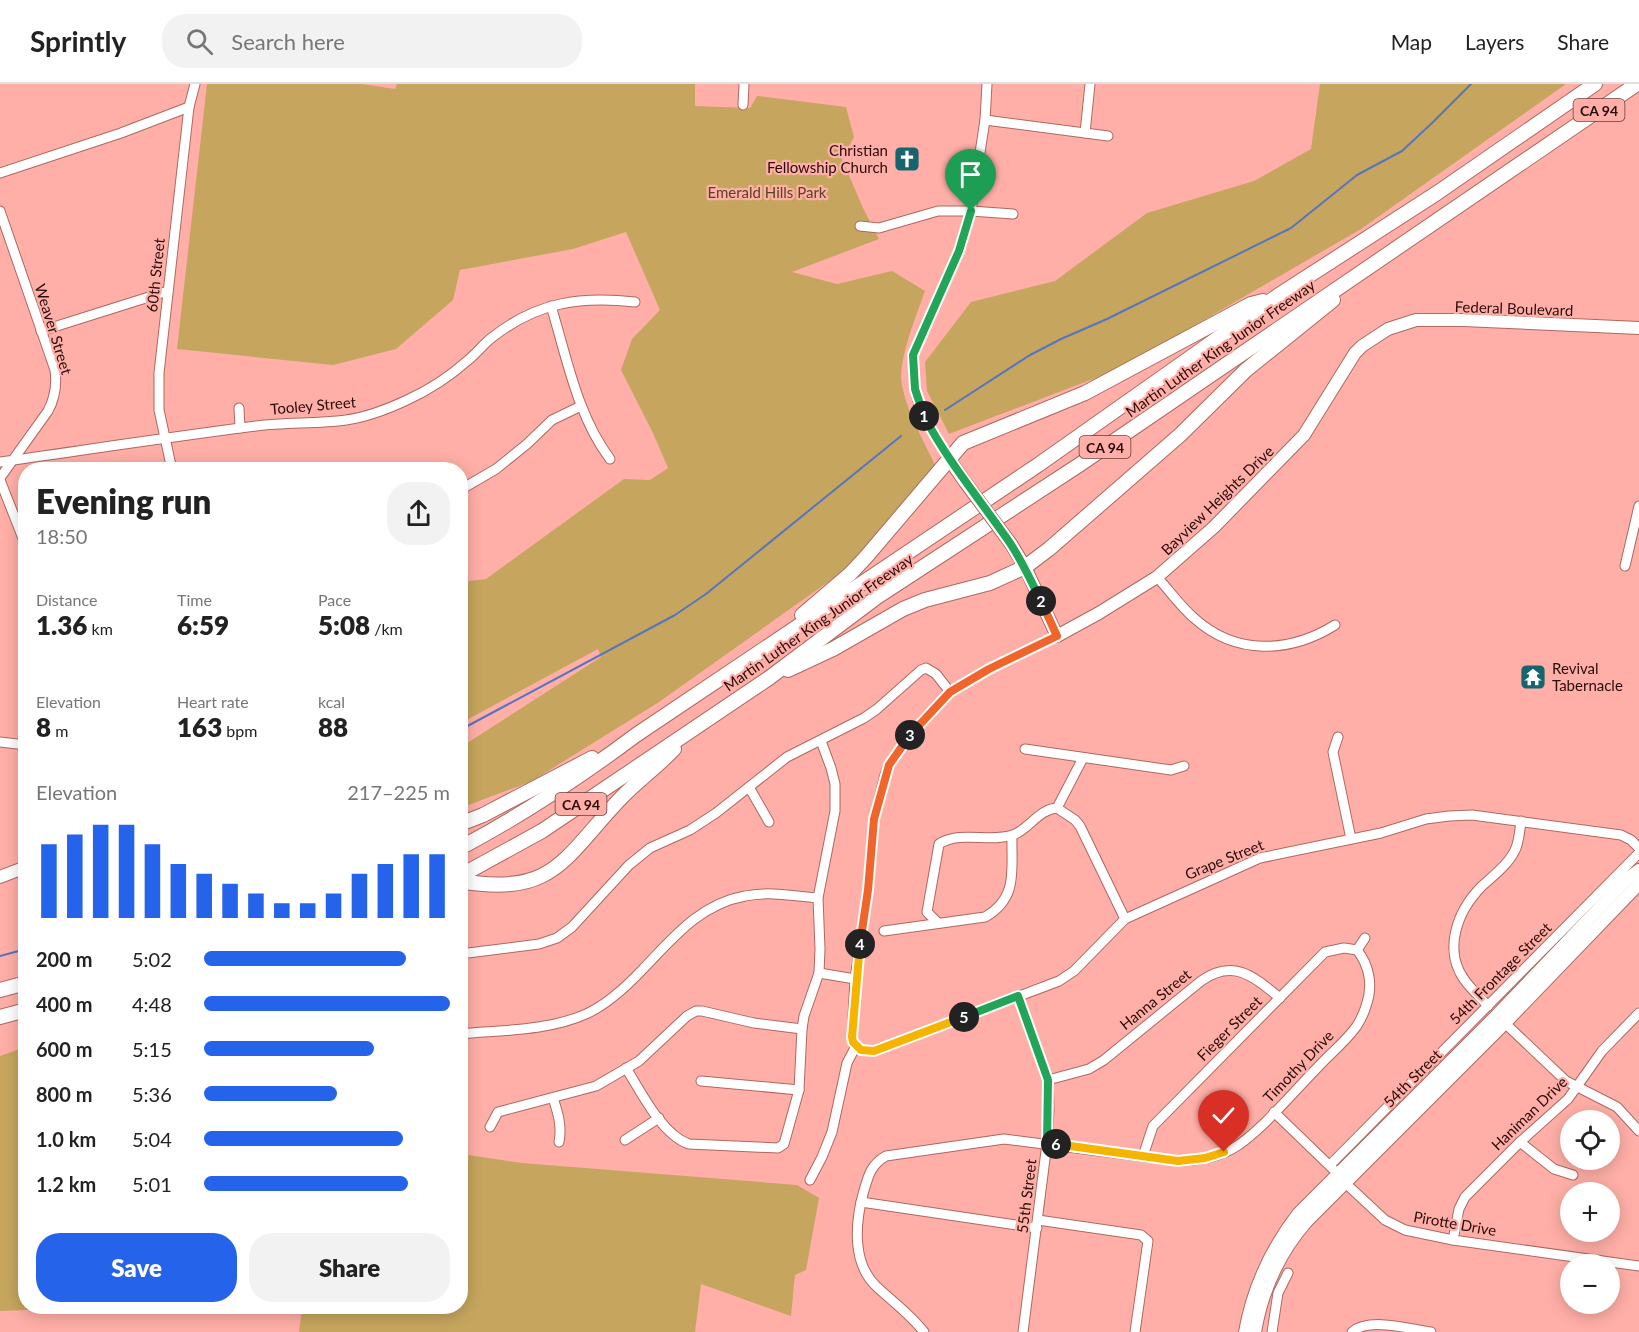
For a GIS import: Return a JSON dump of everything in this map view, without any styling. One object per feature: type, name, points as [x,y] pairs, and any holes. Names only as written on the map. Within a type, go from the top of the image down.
[{"type":"highway","name":"Martin Luther King Junior Freeway","points":[[468,844],[512,820],[596,765],[636,735],[1038,465],[1279,295],[1437,194],[1595,84]]},
{"type":"highway","name":"Martin Luther King Junior Freeway","points":[[468,874],[542,831],[769,678],[877,597],[1079,465],[1637,84]]},
{"type":"highway","points":[[1560,136],[1639,92]]},
{"type":"highway","points":[[769,678],[823,654],[903,609],[925,600],[990,583],[1025,567],[1049,549],[1180,435],[1246,370],[1442,217]]},
{"type":"highway","points":[[755,656],[850,574],[963,443],[1085,393],[1251,304],[1279,295]]},
{"type":"highway","points":[[468,878],[489,886],[505,886],[522,884],[548,874],[562,863],[621,797],[664,759],[688,732]]},
{"type":"highway","points":[[468,821],[636,735]]},
{"type":"highway","points":[[0,990],[18,985]]},
{"type":"highway","points":[[0,1017],[18,1012]]},
{"type":"main road","name":"Federal Boulevard","points":[[1388,328],[1416,320],[1463,320],[1639,328]]},
{"type":"main road","name":"Bayview Heights Drive","points":[[1057,636],[1099,614],[1157,577],[1214,527],[1266,477],[1304,435],[1355,353],[1388,328]]},
{"type":"main road","points":[[949,459],[1011,544],[1025,567],[1057,636]]},
{"type":"main road","points":[[0,878],[18,870]]},
{"type":"main road","name":"54th Street","points":[[1245,1332],[1262,1274],[1281,1236],[1333,1170],[1497,1015],[1628,878],[1639,870]]},
{"type":"main road","name":"54th Street","points":[[1255,1332],[1270,1278],[1291,1239],[1505,1023],[1635,888],[1639,881]]},
{"type":"street","name":"60th Street","points":[[170,462],[159,410],[159,373],[189,107],[195,84]]},
{"type":"street","points":[[742,105],[744,84]]},
{"type":"street","points":[[949,459],[920,409],[915,389],[913,355],[959,251],[971,211],[985,120],[987,84]]},
{"type":"street","points":[[1085,134],[1090,84]]},
{"type":"street","points":[[0,173],[121,133],[189,107]]},
{"type":"street","points":[[985,120],[1108,136]]},
{"type":"street","name":"Weaver Street","points":[[0,211],[55,370],[56,382],[52,403],[0,479]]},
{"type":"street","points":[[860,226],[879,228],[938,211],[1013,214]]},
{"type":"street","points":[[41,331],[168,291]]},
{"type":"street","name":"Tooley Street","points":[[0,462],[277,423],[346,420],[390,408],[417,395],[444,379],[517,320],[551,306],[604,299],[635,302]]},
{"type":"street","points":[[551,306],[581,406],[595,439],[610,459]]},
{"type":"street","points":[[468,485],[496,469],[552,420],[581,406]]},
{"type":"street","points":[[239,408],[240,428]]},
{"type":"street","points":[[0,479],[18,525]]},
{"type":"street","points":[[1625,566],[1639,506]]},
{"type":"street","points":[[1157,577],[1194,618],[1230,639],[1253,646],[1288,645],[1317,636],[1335,625]]},
{"type":"street","name":"Bayview Heights Drive","points":[[810,1180],[832,1132],[847,1064],[856,1046],[852,1037],[855,979],[868,890],[874,819],[889,765],[909,736],[950,692],[989,669],[1057,636]]},
{"type":"street","points":[[468,953],[539,944],[556,938],[572,927],[643,854],[690,830],[716,813],[787,757],[864,718],[921,670],[926,668],[931,670],[950,692]]},
{"type":"street","points":[[1338,737],[1333,752],[1351,839]]},
{"type":"street","points":[[626,1068],[659,1118],[681,1141],[690,1144],[778,1148],[784,1144],[799,1090],[801,1029],[807,1003],[819,974],[818,898],[835,811],[836,798],[831,768],[821,741]]},
{"type":"street","points":[[0,742],[18,744]]},
{"type":"street","points":[[1025,749],[1171,770],[1184,766]]},
{"type":"street","points":[[1057,808],[1083,758]]},
{"type":"street","points":[[749,787],[769,822]]},
{"type":"street","points":[[938,922],[927,912],[939,844],[949,837],[998,838],[1012,835],[1049,808],[1057,808],[1080,826],[1125,919]]},
{"type":"street","name":"Grape Street","points":[[856,1046],[864,1051],[874,1051],[1059,981],[1074,972],[1125,919],[1254,860],[1441,816],[1472,815],[1621,836],[1631,840],[1639,848]]},
{"type":"street","points":[[1488,1006],[1462,975],[1454,953],[1454,936],[1464,908],[1507,862],[1516,849],[1521,821]]},
{"type":"street","points":[[884,931],[985,917],[996,911],[1010,891],[1012,835]]},
{"type":"street","name":"54th Frontage Street","points":[[1333,1170],[1488,1006],[1639,853]]},
{"type":"street","points":[[468,1033],[553,1026],[586,1014],[629,984],[687,924],[714,905],[745,896],[766,894],[818,898]]},
{"type":"street","points":[[1358,950],[1365,938]]},
{"type":"street","name":"Fieger Street","points":[[1143,1156],[1153,1126],[1325,952],[1344,948],[1358,950]]},
{"type":"street","name":"Timothy Drive","points":[[924,1332],[912,1316],[875,1285],[860,1260],[857,1229],[861,1202],[870,1170],[877,1161],[886,1156],[1004,1139],[1178,1161],[1196,1160],[1230,1150],[1243,1142],[1274,1112],[1357,1026],[1367,1005],[1370,988],[1369,971],[1358,950]]},
{"type":"street","name":"Hanna Street","points":[[1048,1080],[1089,1069],[1104,1060],[1201,981],[1213,974],[1234,971],[1248,974],[1280,998]]},
{"type":"street","points":[[819,974],[855,979]]},
{"type":"street","name":"55th Street","points":[[1018,996],[1048,1080],[1047,1143],[1023,1332]]},
{"type":"street","points":[[490,1127],[498,1112],[596,1086],[652,1050],[687,1016],[696,1011],[754,1023],[801,1029]]},
{"type":"street","name":"Haniman Drive","points":[[1453,1240],[1459,1209],[1465,1197],[1520,1142],[1568,1100],[1602,1051],[1639,1013]]},
{"type":"street","points":[[1509,1027],[1566,1081],[1617,1107],[1639,1131]]},
{"type":"street","points":[[701,1081],[799,1090]]},
{"type":"street","points":[[553,1098],[559,1115],[561,1132],[559,1142]]},
{"type":"street","name":"Pirotte Drive","points":[[1274,1112],[1385,1220],[1405,1230],[1453,1240],[1639,1266]]},
{"type":"street","points":[[625,1140],[659,1118]]},
{"type":"street","points":[[1520,1142],[1554,1169],[1573,1175]]},
{"type":"street","points":[[861,1202],[1141,1235],[1148,1241],[1135,1332]]},
{"type":"street","points":[[1272,1332],[1280,1287],[1288,1273]]},
{"type":"street","points":[[1353,1331],[1373,1324],[1431,1332]]},
{"type":"green space","name":"Emerald Hills Park","points":[[207,84],[362,84],[395,89],[397,84],[695,84],[695,106],[750,108],[757,96],[846,107],[854,137],[842,159],[879,239],[792,272],[837,284],[892,271],[925,291],[909,338],[901,375],[908,406],[936,467],[842,572],[659,702],[532,781],[468,805],[468,742],[601,657],[598,649],[468,719],[468,581],[486,579],[624,479],[650,480],[668,468],[621,370],[632,339],[660,310],[626,232],[573,249],[460,270],[453,300],[396,349],[333,365],[177,349]]},
{"type":"green space","points":[[1320,84],[1566,84],[1361,229],[1119,369],[949,434],[927,391],[925,362],[971,302],[1055,281],[1147,213],[1254,181],[1311,149]]},
{"type":"green space","points":[[18,1050],[18,1310],[0,1311],[0,1056]]},
{"type":"green space","points":[[468,1155],[522,1163],[797,1185],[819,1198],[806,1270],[795,1275],[791,1316],[701,1284],[695,1332],[299,1332],[301,1314],[468,1314]]},
{"type":"waterway","points":[[945,410],[1030,355],[1291,228],[1357,175],[1402,151],[1471,84]]},
{"type":"waterway","points":[[468,726],[675,615],[706,594],[901,436]]},
{"type":"waterway","points":[[0,956],[18,951]]},
{"type":"place","name":"Christian Fellowship Church","points":[[907,159]]},
{"type":"place","name":"Revival Tabernacle","points":[[1533,677]]},
{"type":"route","points":[[971,211],[959,251],[913,355],[915,389],[920,409],[928,425],[965,482],[1011,544],[1025,567],[1057,636],[989,669],[950,692],[909,736],[889,765],[874,819],[868,890],[855,979],[853,1042],[861,1050],[874,1051],[1018,996],[1048,1080],[1047,1143],[1178,1161],[1196,1160],[1224,1152]]}]
